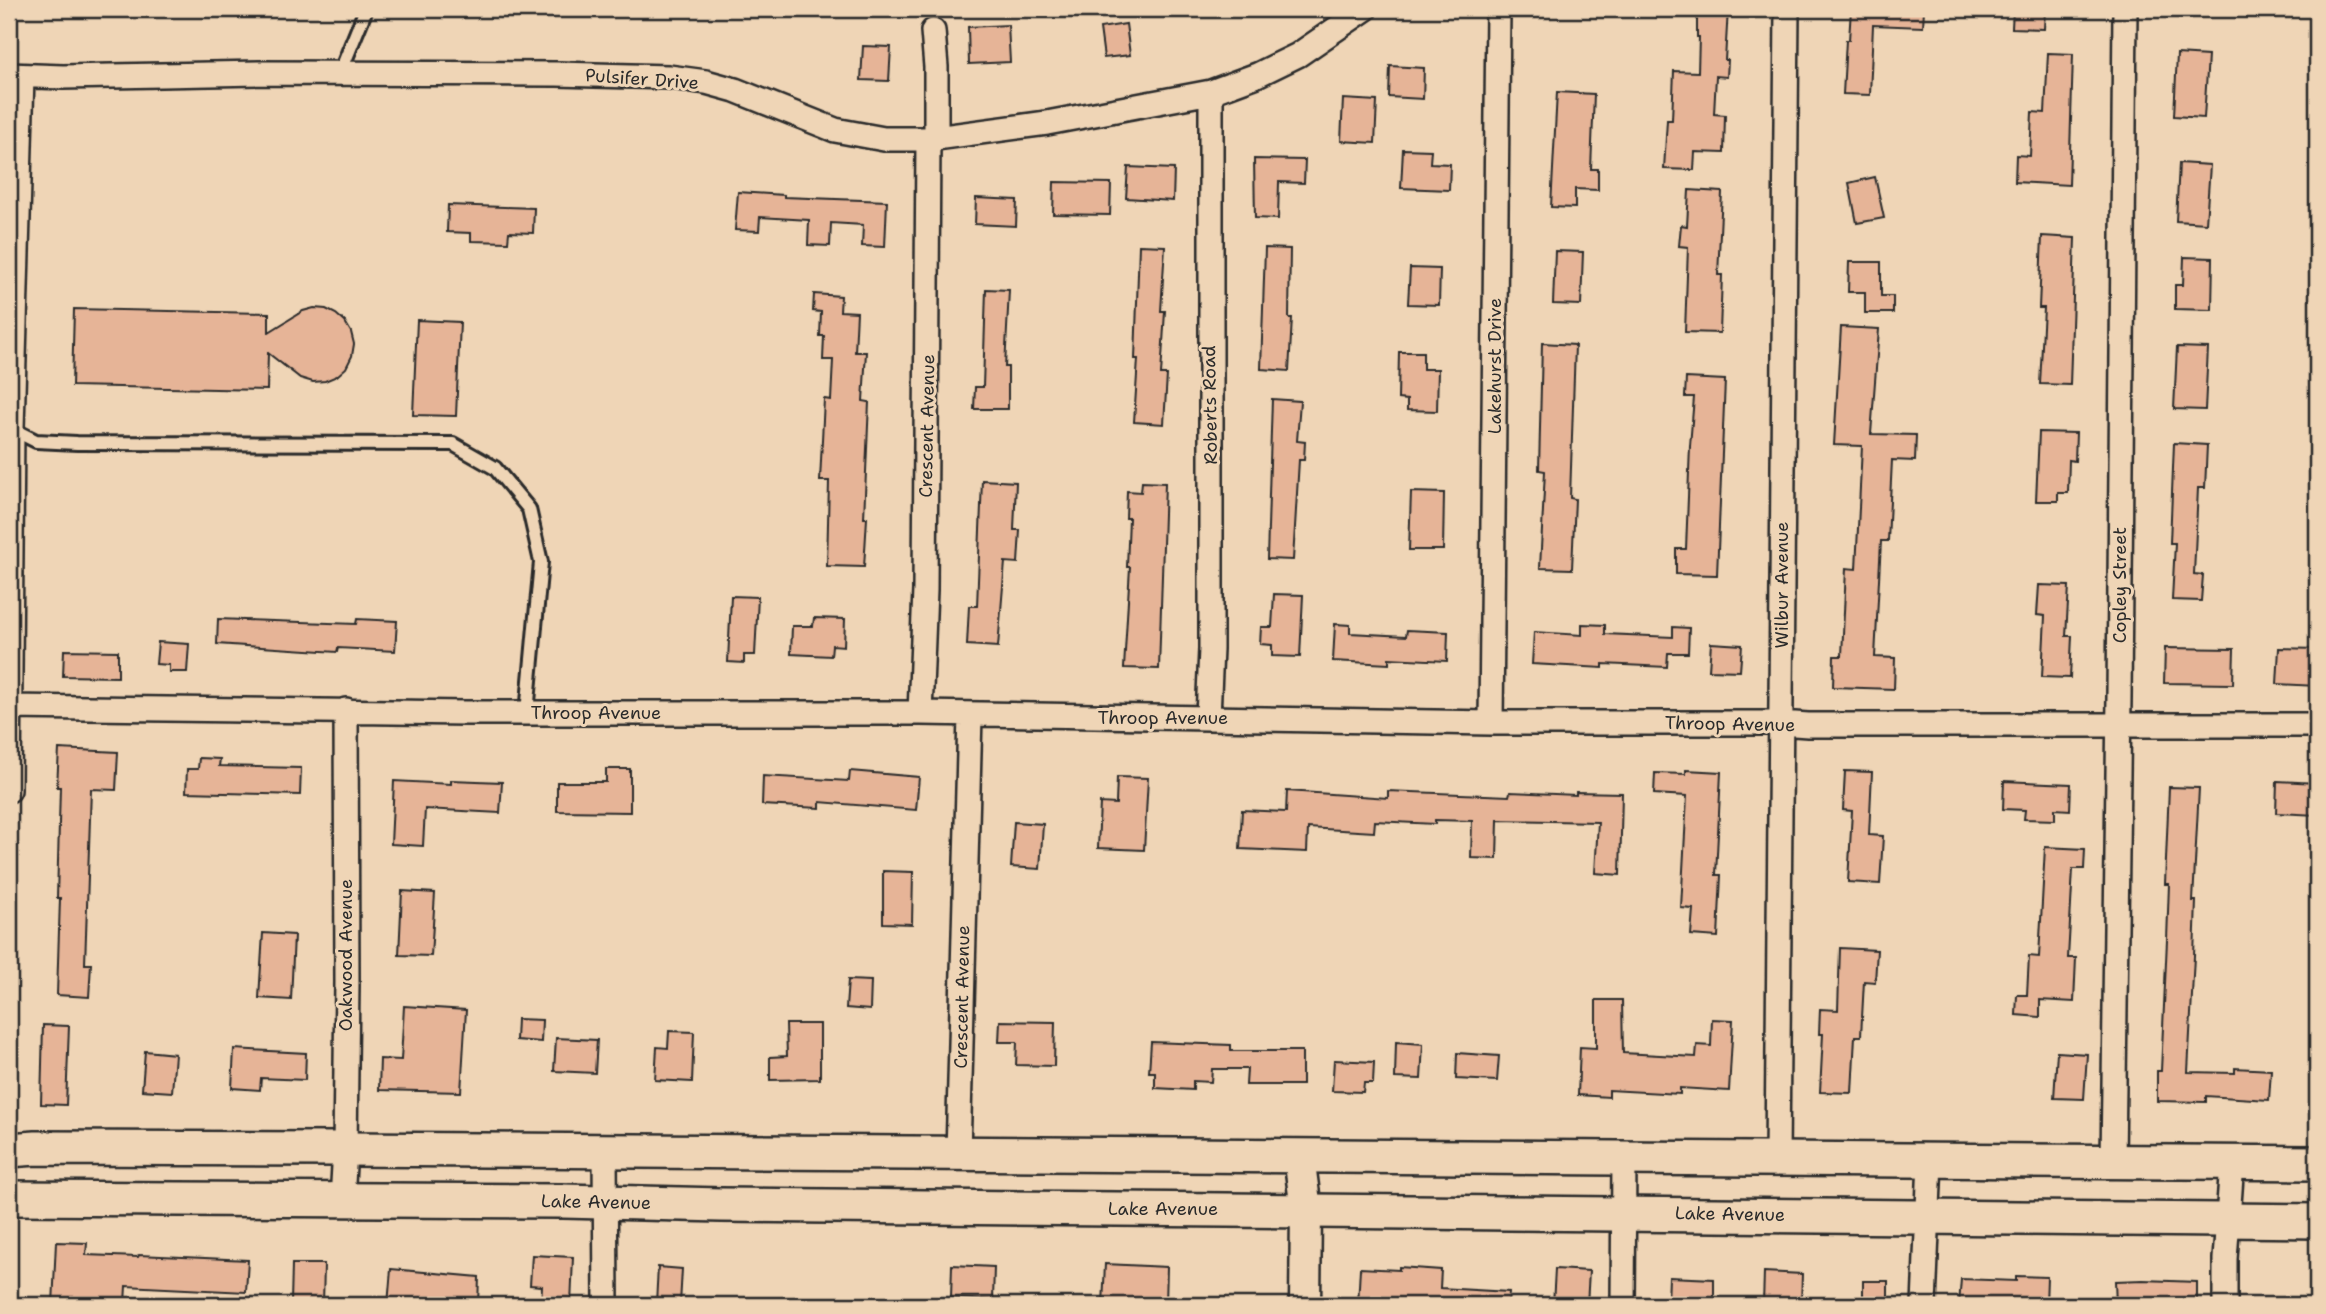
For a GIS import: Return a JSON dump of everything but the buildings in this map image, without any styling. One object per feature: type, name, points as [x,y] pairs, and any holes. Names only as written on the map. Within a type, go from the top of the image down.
[{"type":"main road","points":[[9,1150],[345,1149],[2317,1163]]},
{"type":"main road","name":"Lake Avenue","points":[[9,1198],[2317,1221]]},
{"type":"street","name":"Pulsifer Drive","points":[[15,76],[340,73],[669,77],[706,82],[735,90],[835,130],[884,139],[932,139],[1047,123],[1211,92],[1257,75],[1298,55],[1365,9]]},
{"type":"street","name":"Lakehurst Drive","points":[[1491,723],[1498,9]]},
{"type":"street","name":"Wilbur Avenue","points":[[1777,1160],[1787,9]]},
{"type":"street","name":"Copley Street","points":[[2113,1162],[2117,982],[2125,9]]},
{"type":"street","name":"Crescent Avenue","points":[[920,713],[925,590],[932,139],[936,67],[933,31]]},
{"type":"street","points":[[9,790],[15,76]]},
{"type":"street","name":"Roberts Road","points":[[1208,717],[1211,649],[1211,92]]},
{"type":"street","name":"Throop Avenue","points":[[9,707],[527,713],[920,713],[970,716],[1208,717],[1491,723],[1781,723],[2020,727],[2317,725]]},
{"type":"street","name":"Oakwood Avenue","points":[[342,1200],[345,1149],[346,710]]},
{"type":"street","name":"Crescent Avenue","points":[[958,1153],[970,716]]},
{"type":"street","points":[[605,1152],[606,1305]]},
{"type":"street","points":[[1299,1156],[1306,1210],[1305,1305]]},
{"type":"street","points":[[1623,1305],[1624,1159]]},
{"type":"street","points":[[1924,1305],[1930,1160]]},
{"type":"street","points":[[2225,1305],[2232,1163]]},
{"type":"lane","points":[[340,73],[366,9]]},
{"type":"lane","points":[[12,429],[36,441],[77,443],[453,444],[495,468],[529,509],[541,562],[527,713]]}]
